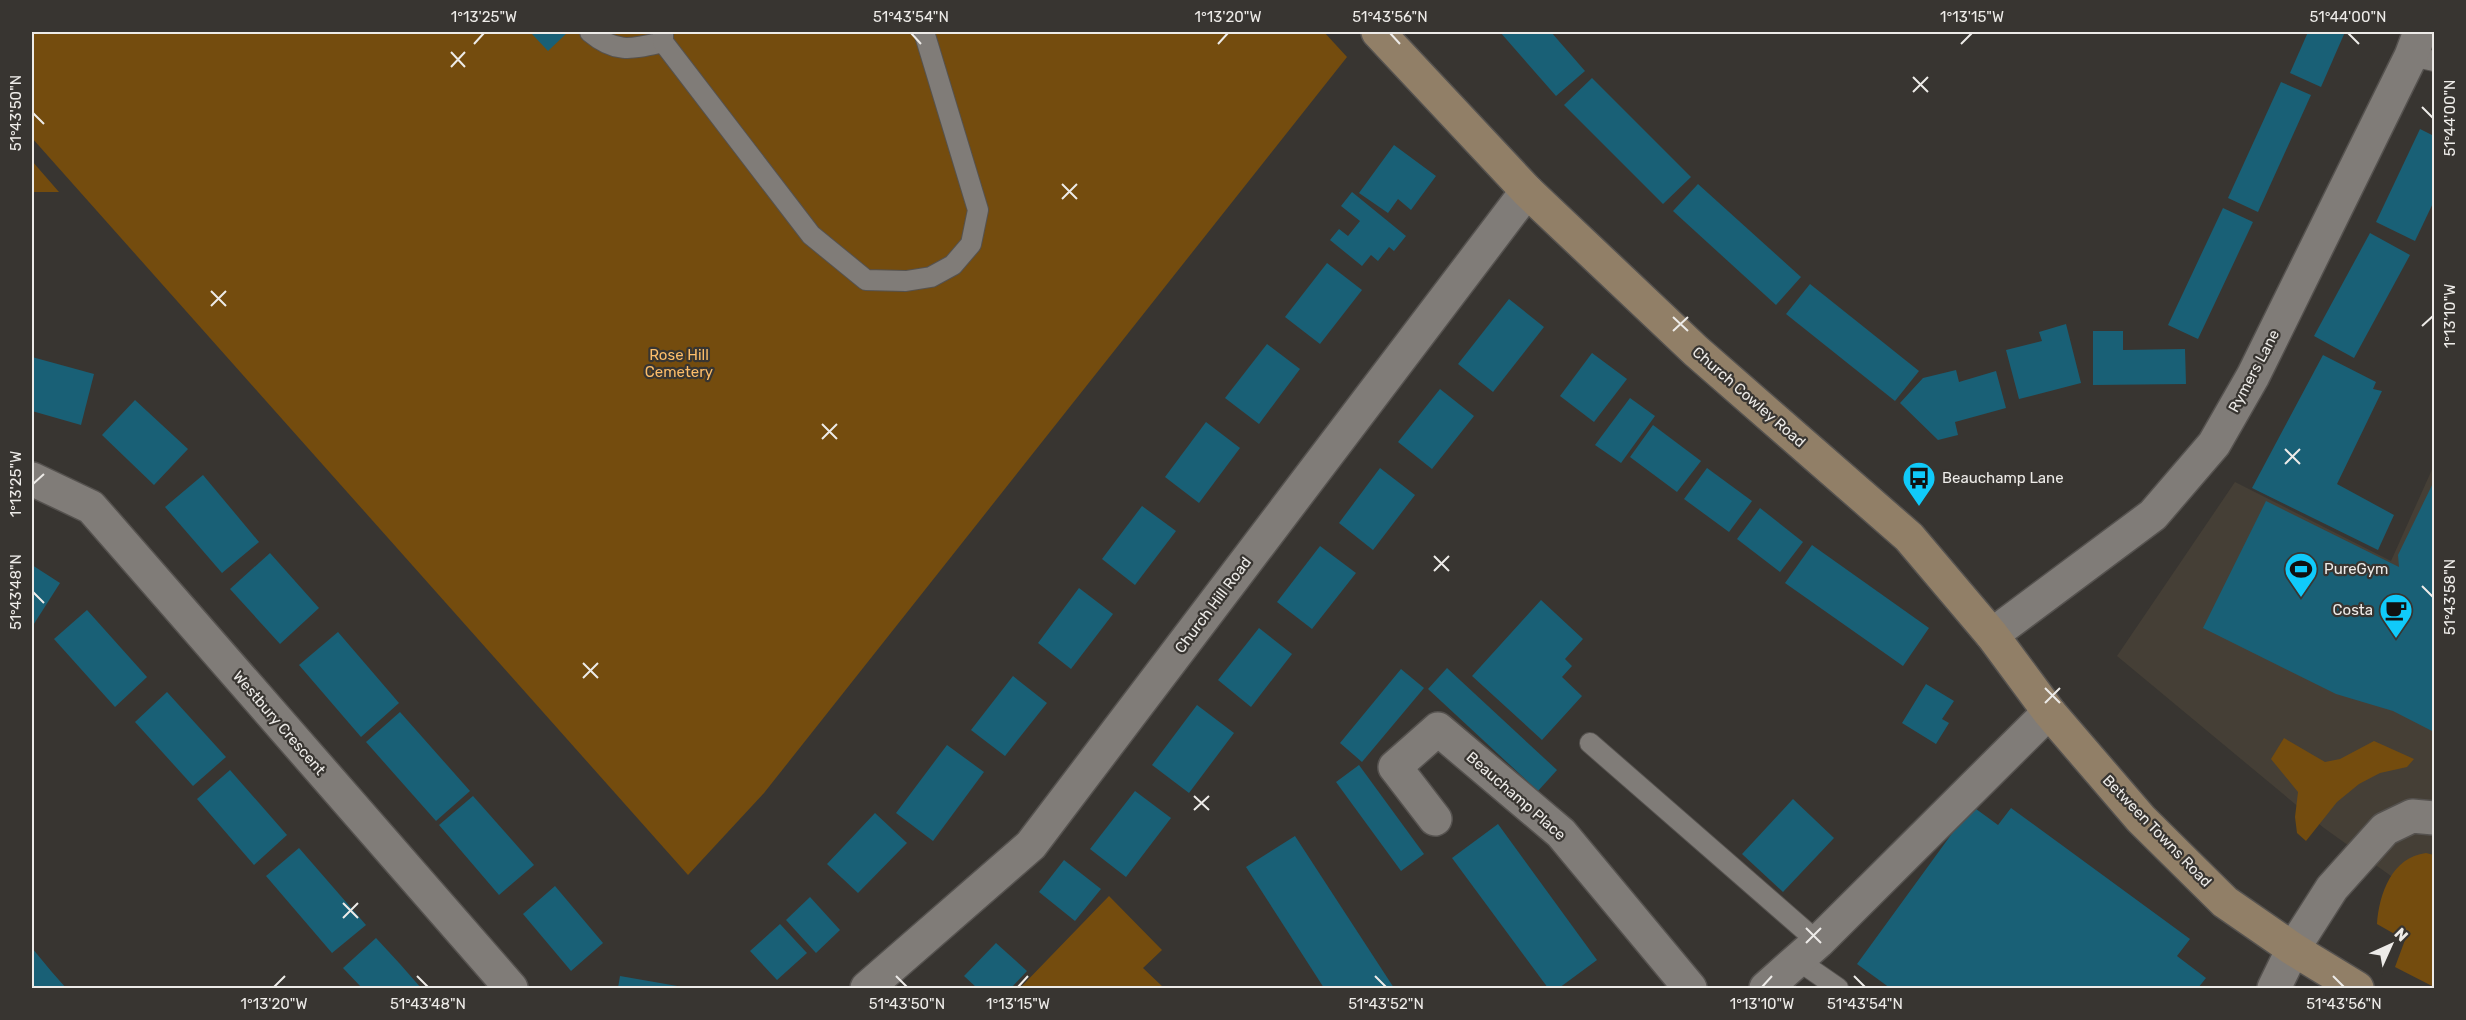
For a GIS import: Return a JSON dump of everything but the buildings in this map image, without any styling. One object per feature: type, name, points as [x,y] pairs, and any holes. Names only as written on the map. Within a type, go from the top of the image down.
[{"type":"main road","name":"Church Cowley Road","points":[[1378,32],[1527,191],[1696,351],[1909,537],[1992,635]]},
{"type":"main road","name":"Between Towns Road","points":[[1992,635],[2049,712],[2141,819],[2226,902],[2293,949],[2357,988]]},
{"type":"street","name":"Rymers Lane","points":[[1992,635],[2153,515],[2214,444],[2253,376],[2422,50]]},
{"type":"street","name":"Church Hill Road","points":[[867,988],[1030,845],[1527,191]]},
{"type":"street","name":"Westbury Crescent","points":[[32,479],[91,507],[511,988]]},
{"type":"street","points":[[1766,988],[1809,951],[2049,712]]},
{"type":"street","name":"Beauchamp Place","points":[[1435,819],[1395,768],[1438,729],[1561,833],[1690,988]]},
{"type":"street","points":[[2274,988],[2293,949],[2332,888],[2385,829],[2412,816],[2434,818]]},
{"type":"lane","points":[[590,32],[602,42],[627,50],[663,37],[811,235],[866,280],[906,281],[930,277],[953,265],[971,244],[978,210],[924,32]]},
{"type":"lane","points":[[1590,743],[1809,951],[1838,988]]},
{"type":"shaded area","points":[[2434,465],[2434,899],[2398,881],[2324,828],[2117,656],[2235,482],[2391,561]]},
{"type":"green space","name":"Rose Hill Cemetery","points":[[34,32],[1324,32],[1347,57],[764,793],[688,875],[32,138],[32,40]]},
{"type":"green space","points":[[32,161],[59,192],[32,192]]},
{"type":"green space","points":[[2284,738],[2325,762],[2340,759],[2374,741],[2414,759],[2407,767],[2380,773],[2359,784],[2337,802],[2306,841],[2297,833],[2295,817],[2298,792],[2271,759]]},
{"type":"green space","points":[[2426,853],[2434,855],[2434,987],[2395,967],[2405,940],[2377,924],[2384,889],[2396,869],[2414,856]]},
{"type":"green space","points":[[1109,896],[1162,950],[1143,968],[1164,988],[1020,988]]},
{"type":"place","name":"Beauchamp Lane","points":[[1919,507]]},
{"type":"place","name":"PureGym","points":[[2301,598]]},
{"type":"place","name":"Costa","points":[[2396,639]]}]
